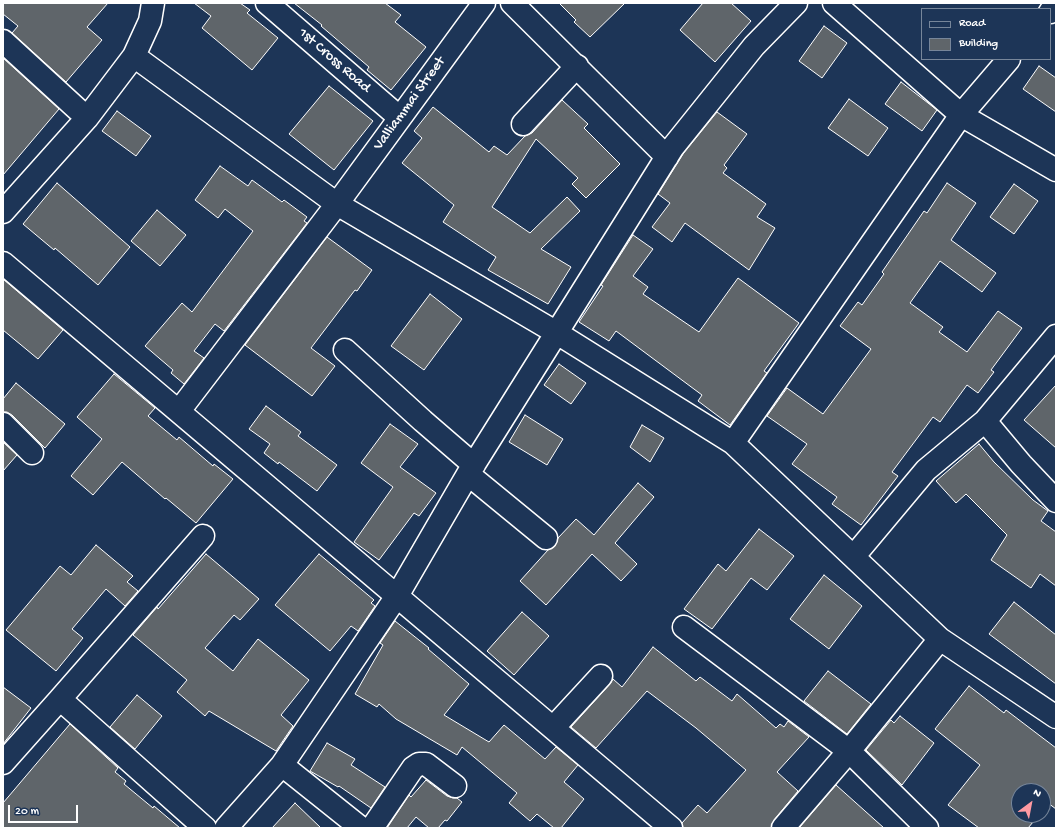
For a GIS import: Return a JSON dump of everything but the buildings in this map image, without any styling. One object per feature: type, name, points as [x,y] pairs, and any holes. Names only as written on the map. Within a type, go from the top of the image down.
[{"type":"street","points":[[3,212],[87,118],[134,56],[150,21],[153,3]]},
{"type":"street","name":"1st Cross Road","points":[[267,3],[400,118]]},
{"type":"street","name":"Valliammai Street","points":[[178,411],[337,204],[484,3]]},
{"type":"street","points":[[512,3],[667,157]]},
{"type":"street","points":[[226,828],[282,764],[397,596],[471,469],[672,147],[754,46],[796,3]]},
{"type":"street","points":[[834,3],[961,115],[1056,170]]},
{"type":"street","points":[[3,41],[87,118]]},
{"type":"street","points":[[134,56],[337,204],[556,333],[733,443],[854,556],[940,640],[1056,717]]},
{"type":"street","points":[[733,443],[961,115],[1008,60]]},
{"type":"street","points":[[522,124],[576,66]]},
{"type":"street","points":[[3,263],[671,828]]},
{"type":"street","points":[[854,556],[926,470],[985,420],[1056,336]]},
{"type":"street","points":[[345,350],[423,421],[471,469],[546,538]]},
{"type":"street","points":[[985,420],[1021,464],[1056,501]]},
{"type":"street","points":[[3,424],[32,453]]},
{"type":"street","points":[[3,763],[203,536]]},
{"type":"street","points":[[684,627],[849,751],[927,828]]},
{"type":"street","points":[[783,828],[849,751],[940,640]]},
{"type":"street","points":[[553,728],[601,676]]},
{"type":"street","points":[[60,699],[206,828]]},
{"type":"street","points":[[282,764],[361,828]]},
{"type":"street","points":[[372,828],[413,768],[419,764],[426,764],[455,786]]}]
